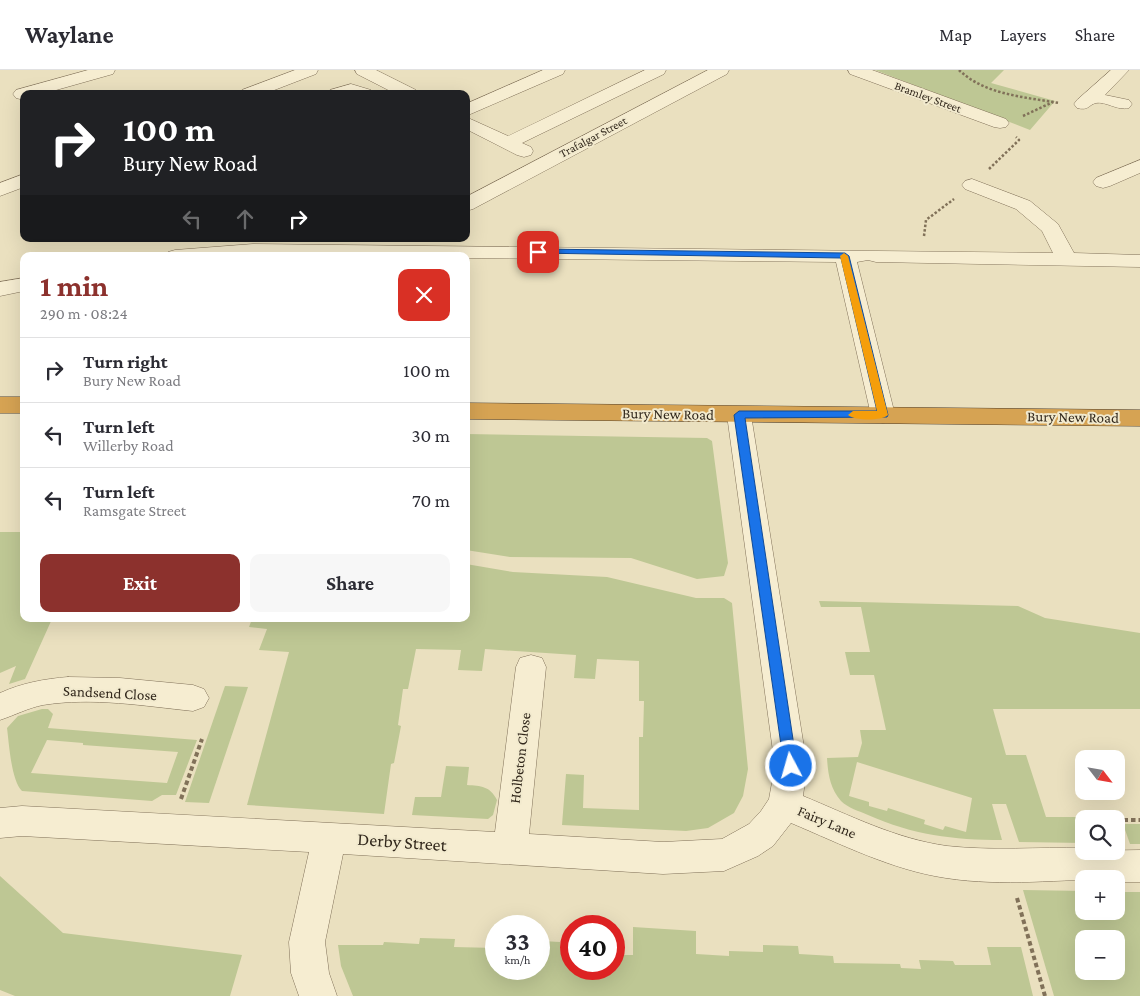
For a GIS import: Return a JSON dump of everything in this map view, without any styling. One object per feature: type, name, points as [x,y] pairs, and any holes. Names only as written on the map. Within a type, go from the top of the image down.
[{"type":"highway","points":[[0,405],[20,405]]},
{"type":"highway","name":"Bury New Road","points":[[470,411],[1140,418]]},
{"type":"street","points":[[36,90],[107,70]]},
{"type":"street","points":[[258,90],[310,70]]},
{"type":"street","points":[[363,70],[402,90]]},
{"type":"street","points":[[470,118],[557,70]]},
{"type":"street","points":[[507,142],[658,70]]},
{"type":"street","name":"Trafalgar Street","points":[[470,202],[721,70]]},
{"type":"street","name":"Bramley Street","points":[[856,70],[1000,123]]},
{"type":"street","points":[[1088,100],[1121,70]]},
{"type":"street","points":[[1088,100],[1123,104]]},
{"type":"street","points":[[470,122],[525,151]]},
{"type":"street","points":[[1103,182],[1140,166]]},
{"type":"street","points":[[0,190],[20,182]]},
{"type":"street","points":[[972,185],[1023,205],[1050,228],[1066,259]]},
{"type":"street","points":[[208,252],[401,245],[442,250],[1140,261]]},
{"type":"street","points":[[860,256],[883,415]]},
{"type":"street","points":[[0,289],[20,285]]},
{"type":"street","name":"Fairy Lane","points":[[739,415],[773,658],[788,738],[791,766],[790,786],[784,804],[885,847],[917,857],[946,862],[1008,866],[1071,864],[1140,866]]},
{"type":"street","name":"Holbeton Close","points":[[510,850],[531,667]]},
{"type":"street","name":"Sandsend Close","points":[[0,708],[25,695],[76,689],[193,698]]},
{"type":"street","name":"Derby Street","points":[[0,823],[22,821],[329,837],[510,850],[663,858],[724,855],[746,845],[761,835],[773,822],[784,804]]},
{"type":"street","points":[[318,996],[310,974],[307,942],[329,837]]},
{"type":"path","points":[[959,70],[963,76],[979,84],[1008,93],[1054,102],[1088,100]]},
{"type":"path","points":[[1000,123],[1033,113],[1054,102]]},
{"type":"path","points":[[922,257],[926,220],[972,185],[1019,140],[1000,123]]},
{"type":"path","points":[[181,800],[202,738]]},
{"type":"path","points":[[1125,819],[1140,820]]},
{"type":"path","points":[[1008,866],[1045,996]]},
{"type":"green space","points":[[875,70],[1004,70],[991,83],[1055,101],[1030,130]]},
{"type":"green space","points":[[470,434],[707,438],[712,441],[728,563],[724,576],[697,579],[631,558],[510,557],[470,551]]},
{"type":"green space","points":[[0,532],[20,532],[20,622],[51,622],[25,679],[9,684],[16,666],[0,673]]},
{"type":"green space","points":[[470,565],[513,572],[607,577],[696,598],[724,598],[732,603],[748,769],[743,796],[734,813],[708,828],[686,831],[562,825],[566,774],[584,775],[583,808],[639,810],[639,737],[643,737],[644,701],[639,701],[639,661],[597,659],[595,679],[574,678],[576,655],[485,649],[482,671],[458,670],[461,650],[416,649],[408,689],[403,689],[398,725],[401,726],[394,763],[391,764],[384,814],[247,805],[289,652],[259,650],[267,629],[249,627],[251,622],[470,622]]},
{"type":"green space","points":[[819,601],[1018,606],[1045,618],[1140,633],[1140,709],[993,709],[1006,755],[1026,755],[1046,817],[1075,817],[1075,843],[1019,842],[1006,804],[992,804],[1002,840],[967,839],[917,832],[885,822],[854,809],[841,801],[832,786],[827,758],[858,757],[862,743],[860,730],[886,730],[874,675],[850,675],[845,652],[870,652],[861,607],[821,607]],"holes":[[[857,762],[972,798],[966,832],[945,826],[943,830],[924,824],[925,820],[888,808],[887,811],[869,806],[869,802],[849,796]]]},
{"type":"green space","points":[[225,686],[248,687],[209,803],[185,802]]},
{"type":"green space","points":[[48,709],[53,714],[48,728],[197,740],[176,795],[162,795],[152,801],[22,791],[15,779],[7,728],[18,716]],"holes":[[[47,740],[83,743],[83,745],[178,752],[167,783],[31,773]]]},
{"type":"green space","points":[[446,766],[469,767],[467,785],[481,786],[488,789],[497,800],[493,815],[488,819],[412,815],[415,797],[441,797]]},
{"type":"green space","points":[[1125,824],[1140,824],[1140,844],[1130,844]]},
{"type":"green space","points":[[0,876],[63,933],[242,955],[230,996],[15,996],[0,990]]},
{"type":"green space","points":[[1023,890],[1075,891],[1075,920],[1125,920],[1125,892],[1140,892],[1140,996],[1054,996]]},
{"type":"green space","points":[[633,927],[696,931],[696,954],[729,956],[729,951],[763,952],[763,945],[798,946],[799,954],[833,956],[834,963],[900,964],[901,968],[921,969],[919,960],[953,961],[955,965],[991,965],[987,947],[1021,947],[1033,996],[353,996],[341,966],[338,945],[383,945],[384,942],[419,944],[420,938],[455,939],[454,947],[485,948],[485,980],[550,980],[550,941],[560,942],[560,980],[625,980],[625,955],[633,955]]},
{"type":"slow traffic","points":[[844,256],[883,415],[853,415]]},
{"type":"route","points":[[538,252],[845,256],[883,415],[739,415],[773,658],[788,738],[791,766]]}]
